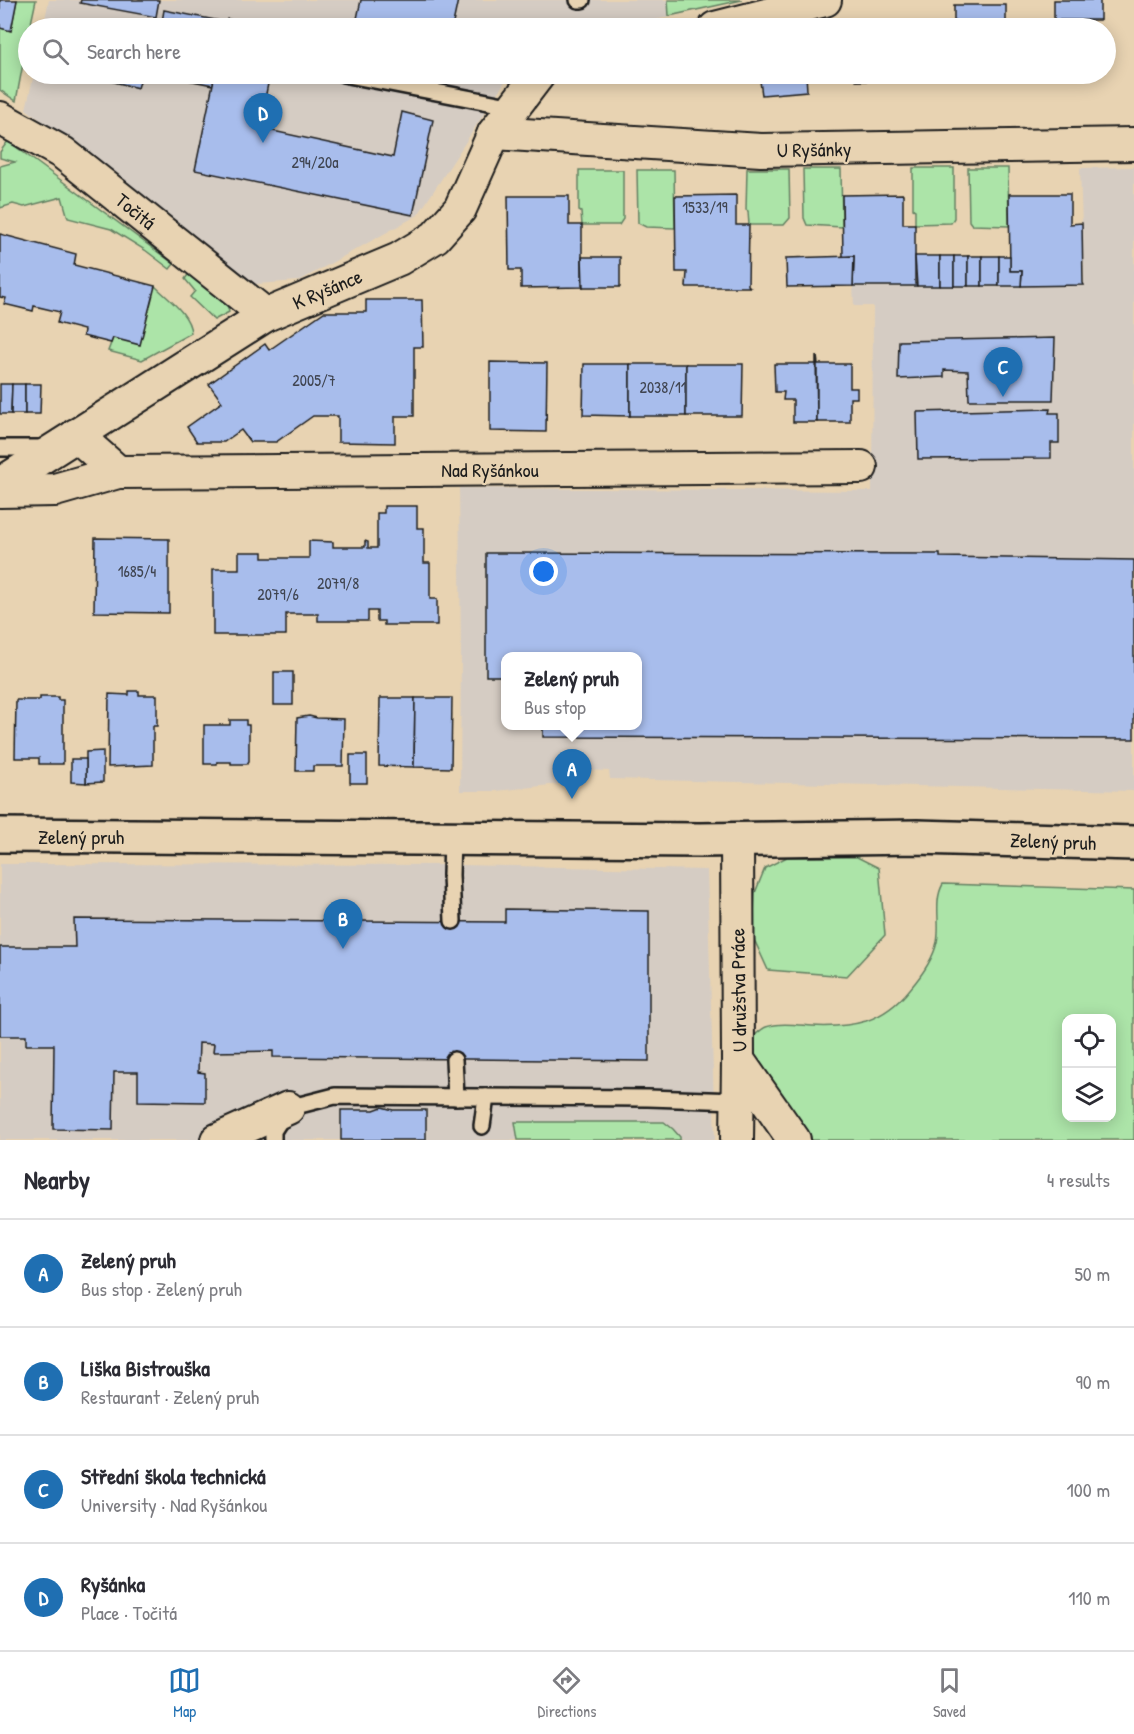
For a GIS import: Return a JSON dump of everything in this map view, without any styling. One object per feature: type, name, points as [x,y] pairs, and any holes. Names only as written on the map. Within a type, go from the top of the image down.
[{"type":"street","points":[[734,18],[752,9],[825,0]]},
{"type":"street","name":"K Ryšánce","points":[[0,484],[266,315],[399,259],[435,237],[460,209],[494,133],[531,84]]},
{"type":"street","name":"Točitá","points":[[0,118],[63,153],[266,315]]},
{"type":"street","name":"U Ryšánky","points":[[494,133],[761,150],[1134,144]]},
{"type":"street","points":[[65,441],[118,472]]},
{"type":"street","name":"Nad Ryšánkou","points":[[0,491],[55,490],[118,472],[861,467]]},
{"type":"street","name":"Zelený pruh","points":[[0,835],[737,839],[917,837],[1134,843]]},
{"type":"street","name":"U družstva Práce","points":[[737,839],[737,1140]]},
{"type":"street","points":[[738,1060],[794,1140]]},
{"type":"street","points":[[218,1140],[288,1108]]},
{"type":"lane","points":[[395,84],[514,107]]},
{"type":"lane","points":[[0,447],[65,441]]},
{"type":"lane","points":[[452,838],[453,921]]},
{"type":"lane","points":[[453,1060],[456,1097]]},
{"type":"lane","points":[[273,1140],[273,1131],[288,1108],[335,1096],[648,1098],[738,1101]]},
{"type":"lane","points":[[482,1126],[486,1097]]},
{"type":"shaded area","points":[[49,0],[742,0],[664,18],[45,18]]},
{"type":"shaded area","points":[[32,84],[503,84],[418,215],[299,281],[256,284],[26,109]]},
{"type":"shaded area","points":[[1134,167],[1134,791],[610,779],[609,771],[577,770],[577,782],[496,791],[460,791],[459,488],[872,491],[873,306],[854,306],[853,286],[1084,285],[1080,168]]},
{"type":"shaded area","points":[[0,864],[460,865],[707,870],[715,1140],[0,1140]]},
{"type":"green space","points":[[17,0],[36,0],[32,18],[18,18],[19,84],[16,101],[0,90],[0,28],[11,30]]},
{"type":"green space","points":[[668,0],[742,0],[669,16]]},
{"type":"green space","points":[[8,141],[174,264],[170,269],[111,229],[68,218],[62,197],[24,207],[13,204],[0,208],[0,166],[15,162],[0,158],[0,152]]},
{"type":"green space","points":[[913,168],[954,168],[954,218],[951,223],[915,224]]},
{"type":"green space","points":[[968,168],[1008,168],[1009,226],[972,225],[969,221]]},
{"type":"green space","points":[[747,169],[789,169],[790,218],[784,225],[749,225],[746,210]]},
{"type":"green space","points":[[803,169],[841,169],[842,227],[807,225],[804,218]]},
{"type":"green space","points":[[579,170],[623,170],[623,219],[619,225],[582,225],[579,211]]},
{"type":"green space","points":[[637,170],[674,170],[675,228],[646,227],[638,223]]},
{"type":"green space","points":[[190,272],[226,300],[229,312],[214,320],[190,297],[195,291],[185,279]]},
{"type":"green space","points":[[155,286],[183,313],[191,333],[142,360],[108,351],[113,338]]},
{"type":"green space","points":[[787,857],[857,857],[879,868],[885,935],[847,976],[768,970],[753,937],[755,893],[765,868]]},
{"type":"green space","points":[[943,884],[1134,890],[1134,1140],[799,1140],[753,1072],[749,1042],[761,1030],[771,1025],[846,1025],[879,1016],[890,1008],[914,984],[933,955],[938,935],[938,898]]},
{"type":"green space","points":[[515,1122],[664,1122],[673,1129],[680,1140],[518,1140]]},
{"type":"building","points":[[0,0],[17,0],[11,31],[0,28]]},
{"type":"building","points":[[81,0],[159,0],[156,17],[80,3]]},
{"type":"building","points":[[361,0],[458,0],[454,18],[357,18]]},
{"type":"building","points":[[1054,0],[1100,0],[1100,18],[1054,18]]},
{"type":"building","points":[[954,5],[1006,5],[1006,18],[954,18]]},
{"type":"building","points":[[164,10],[205,18],[163,18]]},
{"type":"building","points":[[122,84],[139,84],[138,88]]},
{"type":"building","points":[[213,84],[268,84],[259,128],[393,157],[402,112],[433,120],[413,215],[195,170]]},
{"type":"building","points":[[760,84],[807,84],[807,91],[762,95]]},
{"type":"building","points":[[903,194],[903,224],[915,224],[915,284],[917,286],[853,286],[854,256],[843,257],[842,195]]},
{"type":"building","points":[[1009,194],[1070,194],[1070,224],[1082,223],[1084,285],[1021,286],[1022,271],[1010,271]]},
{"type":"building","points":[[736,195],[736,225],[749,225],[748,285],[750,287],[686,287],[687,272],[676,272],[675,196]]},
{"type":"building","points":[[508,196],[569,196],[569,225],[582,225],[583,287],[521,288],[521,270],[509,270]]},
{"type":"building","points":[[0,234],[76,254],[74,265],[155,286],[140,345],[113,338],[111,343],[83,336],[84,330],[57,323],[60,312],[34,306],[33,311],[4,304],[6,298],[0,297]]},
{"type":"building","points":[[854,256],[853,286],[787,287],[786,258]]},
{"type":"building","points":[[915,256],[940,256],[940,286],[917,286]]},
{"type":"building","points":[[940,256],[954,256],[954,286],[940,286]]},
{"type":"building","points":[[954,256],[968,256],[968,286],[954,286]]},
{"type":"building","points":[[968,256],[982,256],[982,286],[968,286]]},
{"type":"building","points":[[982,256],[999,256],[999,286],[982,286]]},
{"type":"building","points":[[999,256],[1010,256],[1010,271],[1022,271],[1021,286],[999,286]]},
{"type":"building","points":[[582,257],[620,257],[620,287],[583,287]]},
{"type":"building","points":[[366,300],[422,300],[423,347],[414,347],[414,416],[395,416],[395,443],[338,442],[338,416],[313,416],[276,442],[250,442],[241,430],[224,442],[197,442],[187,427],[222,402],[209,384],[265,344],[269,350],[324,312],[366,312]]},
{"type":"building","points":[[1055,338],[1053,400],[969,400],[968,371],[944,370],[944,377],[898,379],[899,341]]},
{"type":"building","points":[[816,356],[817,422],[793,422],[793,400],[783,400],[784,392],[775,392],[774,364],[816,364]]},
{"type":"building","points":[[817,356],[818,364],[850,364],[850,388],[857,388],[857,398],[850,398],[850,422],[817,422]]},
{"type":"building","points":[[490,362],[547,363],[546,432],[490,431]]},
{"type":"building","points":[[584,364],[630,364],[630,416],[583,415]]},
{"type":"building","points":[[630,364],[686,364],[686,416],[630,416]]},
{"type":"building","points":[[686,364],[743,364],[742,416],[686,416]]},
{"type":"building","points":[[0,384],[12,384],[11,414],[0,414]]},
{"type":"building","points":[[12,384],[25,384],[25,414],[11,414]]},
{"type":"building","points":[[25,384],[41,384],[40,414],[25,414]]},
{"type":"building","points":[[1050,409],[1049,413],[1059,413],[1059,443],[1051,443],[1051,458],[918,459],[917,412]]},
{"type":"building","points":[[384,506],[417,506],[417,528],[424,528],[424,563],[430,563],[430,599],[437,599],[437,625],[384,625],[384,621],[377,621],[377,611],[368,611],[368,621],[318,621],[318,614],[286,614],[286,635],[213,635],[213,569],[239,569],[239,552],[263,552],[263,558],[309,558],[309,541],[333,542],[333,547],[365,547],[365,541],[368,542],[368,548],[377,548],[377,513],[384,513]]},
{"type":"building","points":[[95,538],[169,539],[169,613],[94,612]]},
{"type":"building","points":[[486,553],[940,554],[940,557],[1134,560],[1134,739],[543,737],[543,730],[642,730],[642,652],[501,652],[501,676],[486,676]]},
{"type":"building","points":[[274,672],[293,672],[293,705],[274,705]]},
{"type":"building","points":[[129,691],[139,691],[139,695],[157,695],[157,726],[153,726],[153,765],[108,767],[109,694],[129,695]]},
{"type":"building","points":[[40,697],[58,697],[58,700],[63,700],[63,764],[39,764],[39,758],[15,758],[16,700],[40,700]]},
{"type":"building","points":[[380,698],[415,698],[414,767],[379,766]]},
{"type":"building","points":[[415,698],[452,698],[451,768],[414,767]]},
{"type":"building","points":[[309,716],[344,719],[343,766],[313,766],[313,771],[296,771],[297,718]]},
{"type":"building","points":[[230,720],[246,720],[246,725],[249,725],[249,761],[247,764],[217,762],[217,764],[204,764],[204,725],[230,725]]},
{"type":"building","points":[[103,751],[103,782],[86,783],[86,752]]},
{"type":"building","points":[[350,755],[367,755],[367,783],[350,783]]},
{"type":"building","points":[[71,759],[86,759],[86,783],[71,782]]},
{"type":"building","points":[[505,909],[649,911],[649,1061],[273,1057],[273,1051],[213,1052],[214,1044],[199,1043],[198,1072],[205,1073],[205,1102],[138,1101],[138,1072],[114,1072],[113,1130],[53,1129],[54,1045],[26,1045],[26,1036],[0,1036],[0,947],[75,947],[74,919],[505,922]]},
{"type":"building","points":[[382,1107],[393,1110],[426,1110],[426,1140],[341,1140],[341,1110],[374,1110]]},
{"type":"place","name":"Ryšánka","points":[[263,143]]},
{"type":"place","name":"Střední škola technická","points":[[1003,397]]},
{"type":"place","name":"Zelený pruh","points":[[572,799]]},
{"type":"place","name":"Liška Bistrouška","points":[[343,949]]}]
